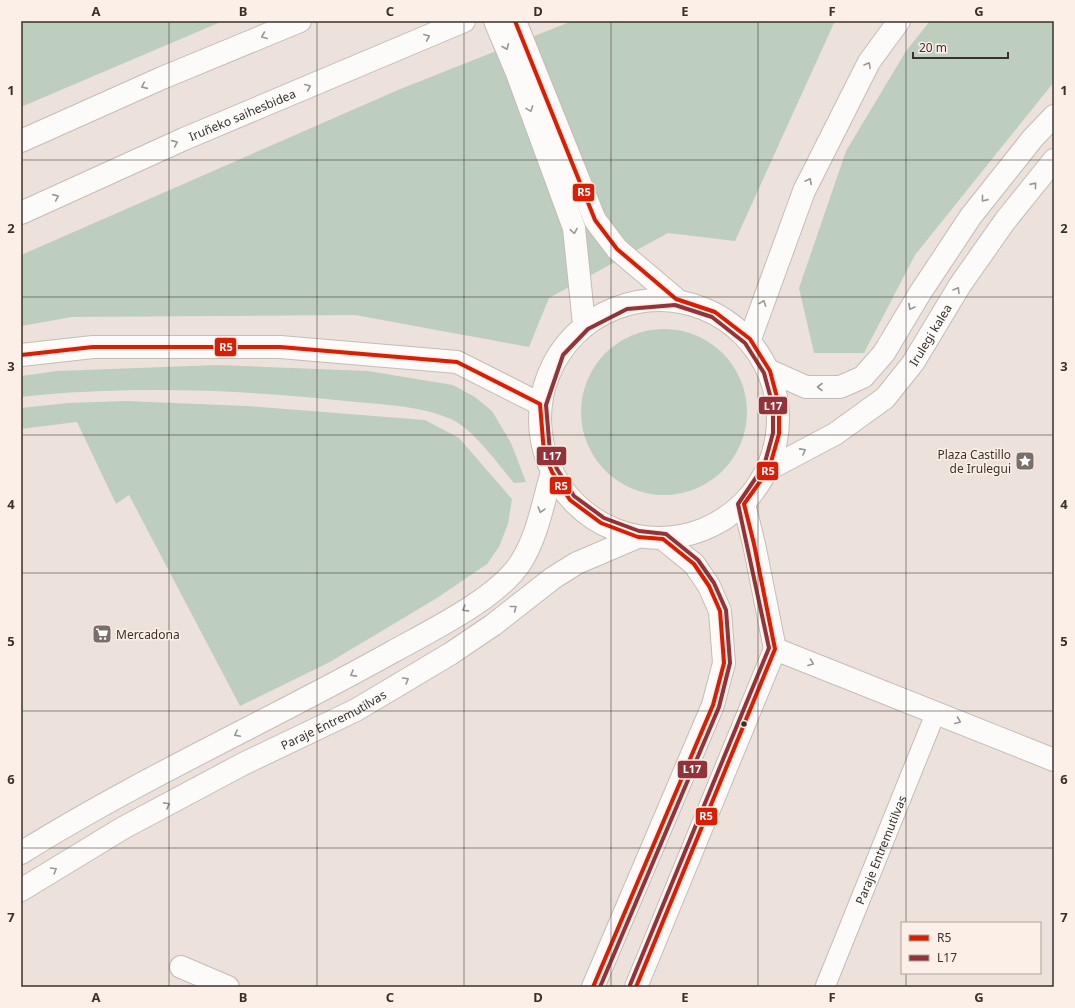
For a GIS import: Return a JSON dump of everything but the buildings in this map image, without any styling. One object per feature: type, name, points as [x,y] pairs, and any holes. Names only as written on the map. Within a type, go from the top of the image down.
[{"type":"main road","points":[[21,141],[162,78],[300,21]]},
{"type":"main road","name":"Iruñeko saihesbidea","points":[[21,213],[184,139],[464,21]]},
{"type":"main road","points":[[495,21],[524,69],[595,220],[617,249],[676,299],[716,312],[750,339],[770,371],[779,405],[779,434],[769,469],[744,504],[713,526],[694,534],[663,538],[638,537],[600,523],[570,500],[552,472],[544,453],[540,404],[558,352],[584,324],[625,303],[676,299]]},
{"type":"main road","points":[[515,21],[524,69],[574,228],[584,324]]},
{"type":"main road","points":[[750,339],[804,191],[869,62],[899,21]]},
{"type":"main road","points":[[770,371],[806,388],[840,387],[863,377],[884,353],[920,293],[970,216],[1033,138],[1054,116]]},
{"type":"main road","name":"Irulegi kalea","points":[[769,469],[835,434],[885,398],[913,363],[960,285],[1005,221],[1054,160]]},
{"type":"main road","points":[[21,354],[93,347],[280,348],[457,362],[540,404]]},
{"type":"main road","points":[[21,853],[158,775],[341,681],[479,601],[505,581],[521,562],[534,535],[552,472]]},
{"type":"main road","points":[[636,987],[775,649],[754,544],[744,504]]},
{"type":"main road","name":"Paraje Entremutilvas","points":[[21,890],[122,828],[243,764],[356,710],[450,654],[493,625],[553,578],[577,563],[638,537]]},
{"type":"main road","points":[[593,987],[713,705],[724,663],[720,611],[709,586],[694,564],[663,538]]},
{"type":"main road","points":[[775,649],[1054,760]]},
{"type":"main road","points":[[181,967],[228,987]]},
{"type":"street","name":"Paraje Entremutilvas","points":[[825,987],[936,712]]},
{"type":"green space","points":[[21,21],[223,21],[21,107]]},
{"type":"green space","points":[[572,21],[835,21],[735,241],[668,233],[549,298],[529,347],[355,315],[72,317],[21,326],[21,255],[398,90]]},
{"type":"green space","points":[[930,21],[1054,21],[1054,82],[915,255],[864,353],[814,353],[799,288],[846,151],[906,51]]},
{"type":"green space","points":[[664,329],[696,335],[723,353],[741,380],[747,412],[741,444],[723,471],[696,489],[664,495],[632,489],[605,471],[587,444],[581,412],[587,380],[605,353],[632,335]]},
{"type":"green space","points":[[218,365],[368,371],[453,385],[475,397],[492,411],[511,443],[526,482],[514,483],[485,448],[468,431],[451,419],[428,411],[392,405],[273,394],[188,390],[104,391],[21,397],[21,376],[57,371]]},
{"type":"green space","points":[[126,401],[247,406],[425,420],[459,438],[512,499],[508,524],[499,547],[487,564],[437,598],[330,662],[240,706],[129,495],[116,504],[77,422],[21,429],[21,408],[68,403]]},
{"type":"transit line","name":"R5","points":[[515,21],[595,220],[617,249],[676,299],[715,312],[750,339],[770,371],[779,405],[779,434],[769,469],[744,504],[754,544],[775,649],[636,987]]},
{"type":"transit line","name":"L17","points":[[600,987],[719,707],[730,663],[726,610],[714,583],[698,560],[666,534],[639,531],[604,518],[574,496],[557,469],[550,452],[546,405],[563,355],[588,329],[627,309],[675,305],[712,317],[745,343],[764,373],[773,406],[773,433],[764,466],[738,504],[769,648],[630,985]]},
{"type":"transit line","name":"R5","points":[[21,355],[93,347],[280,347],[457,362],[540,404],[544,453],[552,472],[570,500],[601,523],[638,537],[663,539],[694,564],[709,586],[720,611],[724,663],[713,705],[593,987]]},
{"type":"place","name":"Plaza Castillo de Irulegui","points":[[1025,461]]},
{"type":"place","name":"Mercadona","points":[[102,634]]}]
